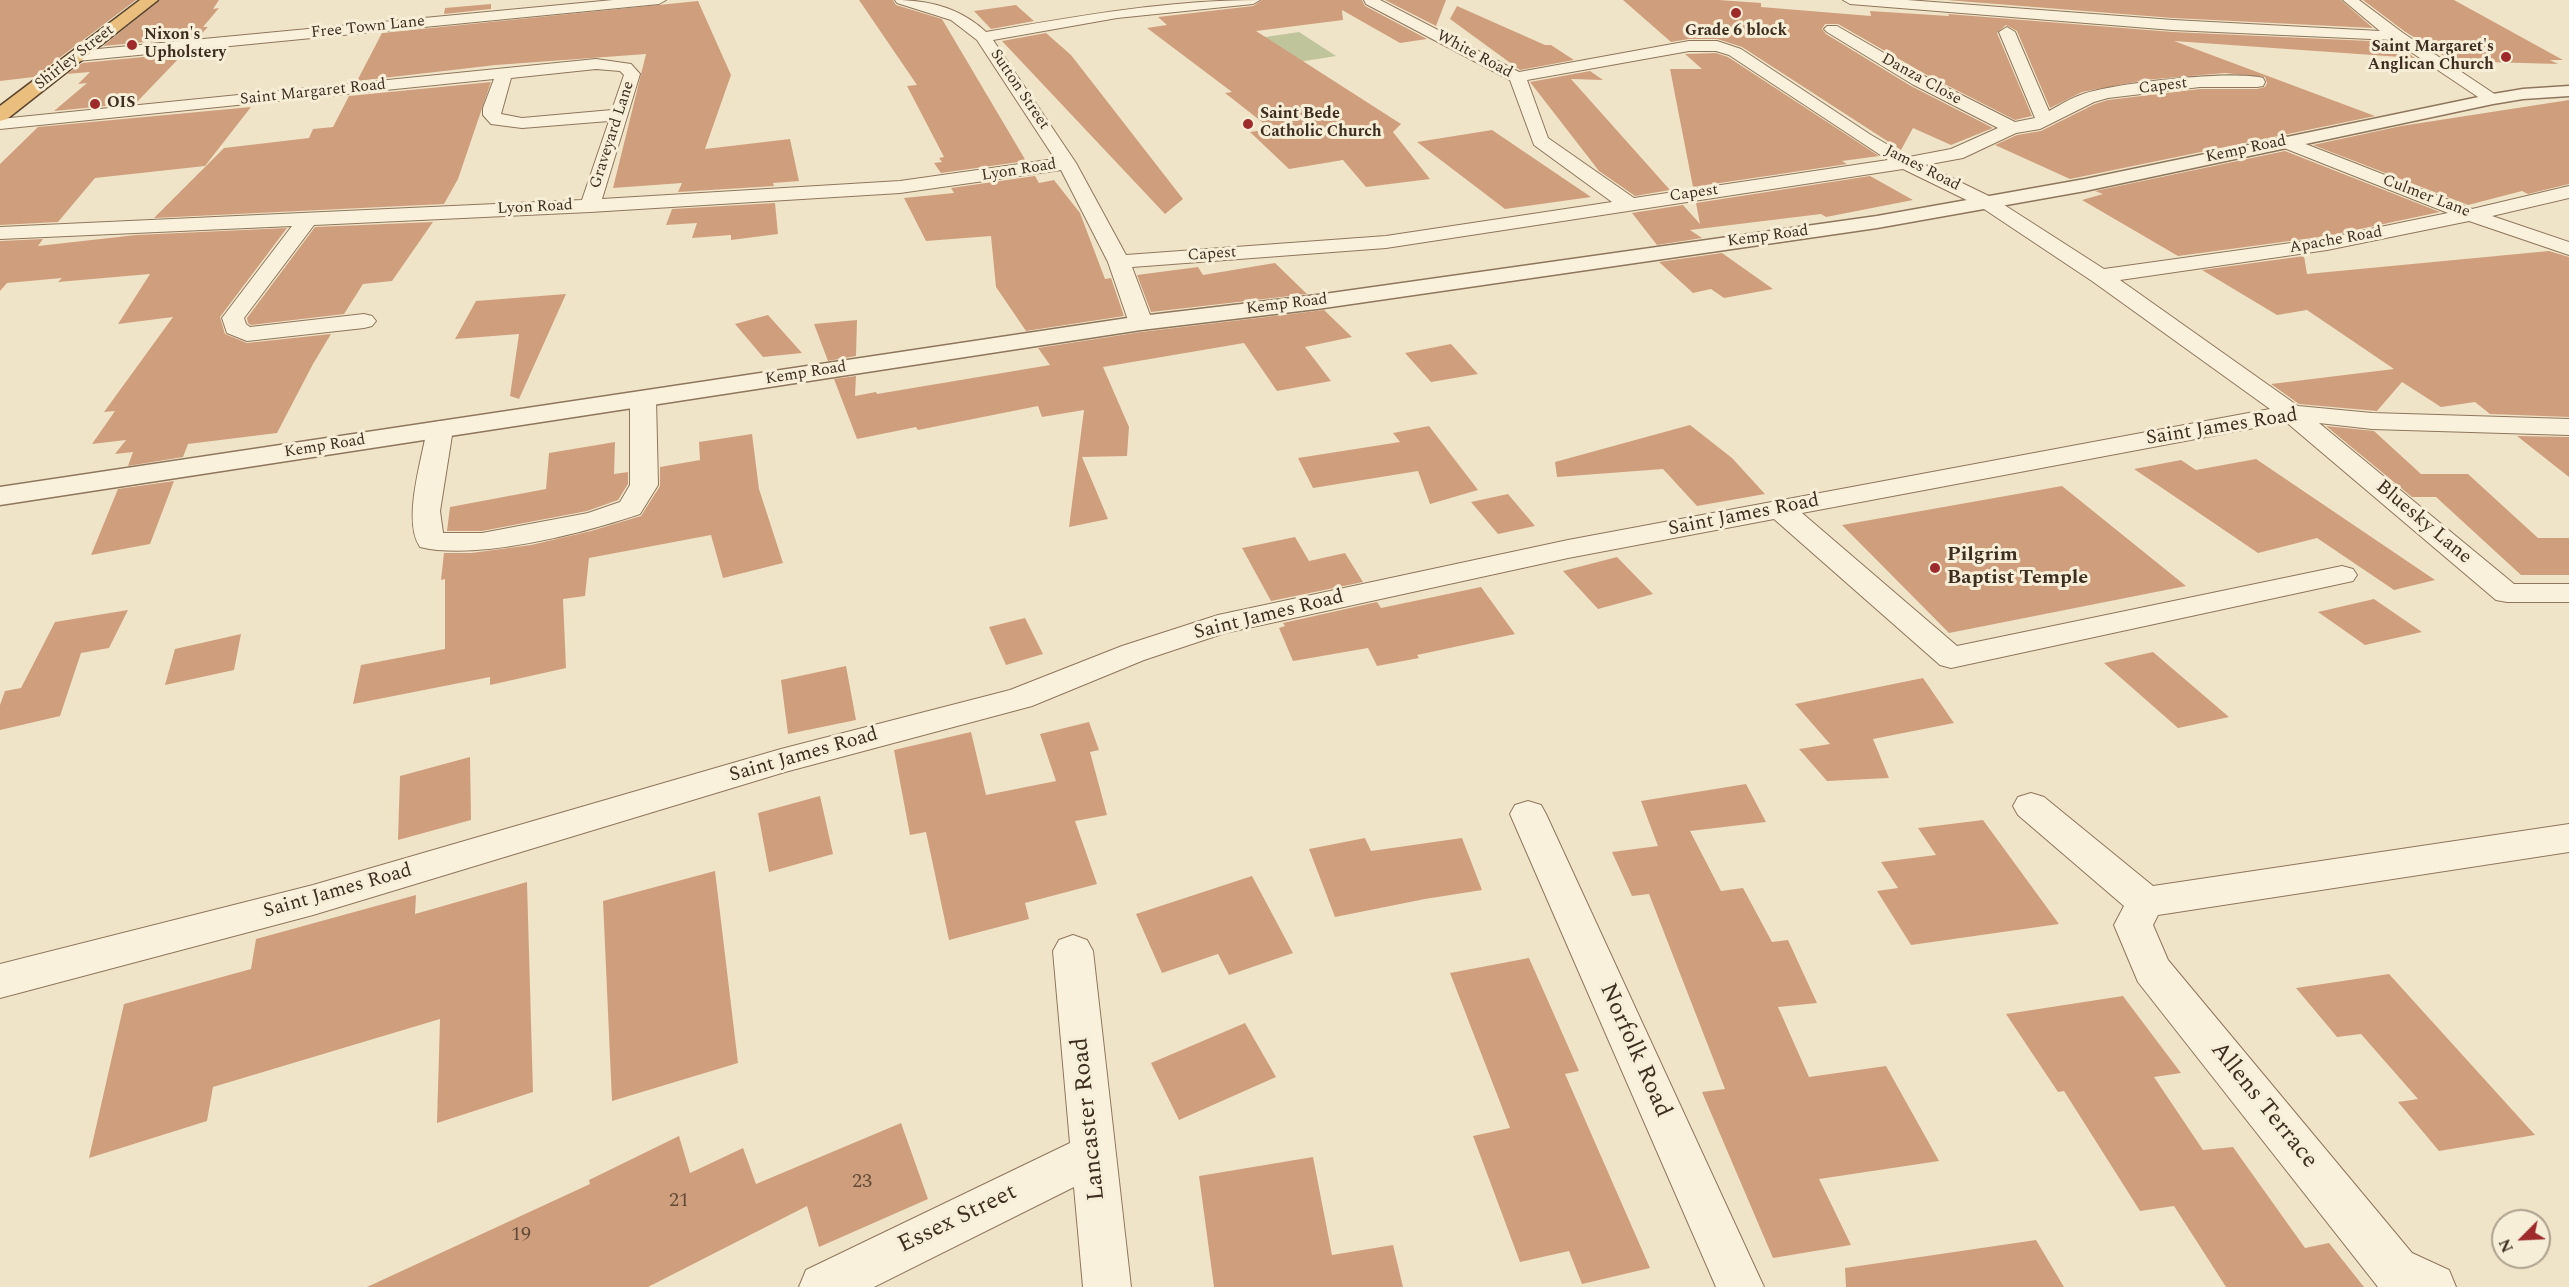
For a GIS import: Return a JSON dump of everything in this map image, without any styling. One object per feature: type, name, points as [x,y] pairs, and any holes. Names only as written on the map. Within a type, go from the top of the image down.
[{"type":"highway","name":"Shirley Street","points":[[0,115],[150,0]]},
{"type":"street","name":"Free Town Lane","points":[[77,56],[658,0]]},
{"type":"street","name":"Sutton Street","points":[[902,0],[957,17],[972,24],[983,37],[1067,163],[1119,262],[1141,323]]},
{"type":"street","points":[[983,37],[1117,14],[1253,0]]},
{"type":"street","points":[[1850,0],[2173,25],[2397,36]]},
{"type":"street","points":[[2350,0],[2397,36],[2493,99]]},
{"type":"street","name":"White Road","points":[[1371,1],[1517,77],[1540,141],[1627,203]]},
{"type":"street","points":[[2159,8],[2173,25]]},
{"type":"street","name":"Danza Close","points":[[1832,29],[1918,80],[2012,128]]},
{"type":"street","points":[[2007,32],[2044,119]]},
{"type":"street","name":"James Road","points":[[1517,77],[1689,46],[1717,46],[1741,56],[1865,139],[1906,163],[1988,203],[2100,276],[2291,413]]},
{"type":"street","name":"Saint Margaret Road","points":[[0,124],[596,64],[626,67]]},
{"type":"street","name":"Graveyard Lane","points":[[590,206],[632,74],[626,67]]},
{"type":"street","points":[[504,74],[492,108],[492,115],[497,120],[522,123],[620,115]]},
{"type":"street","name":"Capest","points":[[1119,262],[1386,242],[1627,203],[1906,163],[1956,154],[2012,128],[2034,125],[2088,98],[2108,93],[2200,82],[2257,82]]},
{"type":"street","name":"Kemp Road","points":[[0,496],[1141,323],[1329,300],[1877,222],[2085,185],[2493,99],[2523,94],[2569,91]]},
{"type":"street","name":"Culmer Lane","points":[[2285,142],[2470,215],[2569,249]]},
{"type":"street","name":"Lyon Road","points":[[0,233],[590,206],[900,187],[1067,163]]},
{"type":"street","name":"Apache Road","points":[[2100,276],[2327,244],[2569,192]]},
{"type":"street","points":[[308,219],[233,318],[235,328],[247,334],[364,321]]},
{"type":"street","points":[[440,429],[426,511],[430,541],[482,542],[594,520],[630,508],[644,485],[643,399]]},
{"type":"street","name":"Saint James Road","points":[[0,981],[313,900],[781,762],[1020,698],[1133,653],[1218,625],[1568,549],[2291,413],[2372,421],[2569,428]]},
{"type":"street","name":"Bluesky Lane","points":[[2291,413],[2507,593],[2569,593]]},
{"type":"street","points":[[1780,509],[1951,658],[2342,575]]},
{"type":"street","points":[[2031,806],[2145,902],[2569,838]]},
{"type":"street","name":"Norfolk Road","points":[[1528,814],[1740,1287]]},
{"type":"street","name":"Allens Terrace","points":[[2145,902],[2133,925],[2152,970],[2395,1270],[2432,1287]]},
{"type":"street","name":"Lancaster Road","points":[[1073,951],[1107,1287]]},
{"type":"street","name":"Essex Street","points":[[823,1287],[1094,1154]]},
{"type":"green space","points":[[1299,32],[1336,56],[1219,75],[1185,49]]},
{"type":"building","points":[[0,0],[136,0],[34,77],[0,81]]},
{"type":"building","points":[[160,0],[219,0],[213,9],[219,8],[203,27],[208,27],[198,37],[103,46]]},
{"type":"building","points":[[859,0],[893,0],[896,5],[942,19],[1026,161],[941,173],[934,163],[942,162],[939,158],[944,157],[907,86],[917,85]]},
{"type":"building","points":[[1262,0],[1362,0],[1365,6],[1427,39],[1400,43],[1342,10],[1343,20],[1256,31],[1401,124],[1393,132],[1430,179],[1366,187],[1343,160],[1289,169],[1250,132],[1271,129],[1225,93],[1232,92],[1147,28],[1167,25],[1158,17],[1253,6]]},
{"type":"building","points":[[1385,0],[1446,0],[1436,26]]},
{"type":"building","points":[[1623,0],[1719,0],[1761,3],[1761,7],[1871,16],[1870,11],[1949,16],[1948,14],[2173,32],[2392,42],[2415,58],[2174,41],[2375,116],[2070,179],[1995,145],[2017,135],[2041,131],[2095,104],[2108,100],[2200,89],[2257,89],[2265,87],[2267,83],[2265,77],[2225,73],[2145,80],[2082,92],[2050,108],[2017,31],[2006,25],[1997,33],[2032,116],[2015,120],[1925,74],[1838,24],[1825,24],[1822,29],[1826,34],[1911,86],[1993,128],[1951,145],[1913,128],[1901,150],[1742,47],[1717,39],[1689,39],[1671,42]]},
{"type":"building","points":[[1946,0],[2341,0],[2373,28],[2173,18]]},
{"type":"building","points":[[2363,0],[2454,0],[2563,60],[2550,60],[2558,64],[2452,61],[2404,31]]},
{"type":"building","points":[[698,1],[731,75],[705,149],[790,139],[799,181],[773,183],[774,186],[678,192],[682,183],[613,188],[646,54],[496,65],[357,81],[382,33]]},
{"type":"building","points":[[491,4],[491,9],[444,14],[445,8]]},
{"type":"building","points":[[1016,5],[1034,21],[991,29],[974,11]]},
{"type":"building","points":[[1457,6],[1545,45],[1551,45],[1574,60],[1520,70],[1450,19]]},
{"type":"building","points":[[1046,33],[1071,55],[1183,199],[1165,214],[1002,41]]},
{"type":"building","points":[[184,53],[136,103],[54,111],[87,83],[78,84],[90,72],[67,74],[82,63]]},
{"type":"building","points":[[1716,53],[1728,57],[1879,156],[1842,161],[1847,164],[1693,187],[1670,69],[1702,69],[1685,54]]},
{"type":"building","points":[[1590,71],[1603,80],[1571,79],[1670,190],[1635,196],[1599,171],[1530,82]]},
{"type":"building","points":[[491,82],[458,179],[444,204],[154,218],[224,148],[309,138],[313,129],[333,127],[349,96]]},
{"type":"building","points":[[2569,100],[2569,184],[2528,194],[2522,191],[2468,205],[2313,145],[2401,126]]},
{"type":"building","points":[[251,107],[205,166],[95,178],[58,222],[0,225],[0,164],[38,127]]},
{"type":"building","points":[[1492,130],[1591,197],[1505,209],[1417,142]]},
{"type":"building","points":[[2285,151],[2440,212],[2327,236],[2178,256],[2082,200],[2103,194],[2095,191]]},
{"type":"building","points":[[1035,176],[1039,183],[1054,180],[1080,213],[1105,279],[1111,278],[1124,316],[1026,331],[996,287],[991,236],[926,241],[904,198],[954,193],[951,188]]},
{"type":"building","points":[[1870,176],[1913,200],[1826,217],[1821,214],[1690,230],[1702,238],[1657,245],[1632,213],[1683,205],[1700,224],[1696,203]]},
{"type":"building","points":[[775,203],[778,234],[731,240],[731,235],[692,238],[697,223],[666,225],[672,209]]},
{"type":"building","points":[[433,222],[392,281],[363,284],[344,314],[251,325],[248,323],[247,318],[315,227]]},
{"type":"building","points":[[287,228],[220,317],[225,334],[247,343],[331,334],[277,433],[188,444],[183,457],[128,466],[133,452],[115,454],[126,440],[92,444],[115,411],[104,412],[173,317],[118,324],[150,274],[58,282],[62,278],[7,283],[0,291],[0,241],[43,239],[38,246],[136,235]]},
{"type":"building","points":[[2549,251],[2569,257],[2569,417],[2490,414],[2475,402],[2441,407],[2402,382],[2377,411],[2299,404],[2271,384],[2394,369],[2307,310],[2277,315],[2202,270],[2304,256],[2307,274]]},
{"type":"building","points":[[1722,253],[1773,289],[1724,298],[1711,289],[1693,293],[1659,262]]},
{"type":"building","points":[[1275,263],[1307,294],[1151,312],[1137,275],[1198,267],[1203,275]]},
{"type":"building","points":[[566,294],[519,399],[510,396],[519,334],[455,339],[476,301]]},
{"type":"building","points":[[1324,310],[1352,337],[1305,347],[1331,381],[1277,391],[1244,343],[1103,367],[1129,427],[1127,456],[1082,457],[1108,519],[1069,527],[1084,410],[1042,417],[1038,406],[918,430],[916,427],[857,439],[834,379],[856,376],[855,396],[876,392],[877,394],[1050,365],[1038,348],[1141,332]]},
{"type":"building","points":[[768,315],[802,353],[763,357],[735,324]]},
{"type":"building","points":[[857,320],[856,356],[828,361],[814,324]]},
{"type":"building","points":[[1451,344],[1478,374],[1431,382],[1405,353]]},
{"type":"building","points":[[1690,425],[1732,458],[1765,494],[1697,506],[1663,469],[1557,477],[1555,462]]},
{"type":"building","points":[[1429,426],[1478,490],[1430,504],[1418,471],[1313,488],[1298,458],[1400,442],[1393,433]]},
{"type":"building","points":[[2326,426],[2374,431],[2421,474],[2468,474],[2538,538],[2569,538],[2569,575],[2521,575],[2436,497],[2412,497]]},
{"type":"building","points":[[752,434],[759,489],[783,563],[723,578],[711,535],[589,558],[585,596],[563,599],[566,668],[490,685],[490,677],[353,704],[361,665],[445,649],[445,579],[441,580],[444,553],[471,553],[531,545],[641,516],[660,486],[660,467],[700,460],[699,442]]},
{"type":"building","points":[[2517,436],[2569,437],[2569,477]]},
{"type":"building","points":[[615,442],[614,474],[628,472],[628,484],[618,500],[587,511],[482,531],[447,531],[450,507],[546,489],[549,453]]},
{"type":"building","points":[[2256,459],[2435,580],[2394,590],[2317,538],[2258,553],[2134,469],[2181,460],[2196,470]]},
{"type":"building","points":[[174,481],[150,544],[91,555],[118,489]]},
{"type":"building","points":[[2062,486],[2186,586],[1949,633],[1842,525]]},
{"type":"building","points":[[1508,494],[1535,526],[1498,534],[1471,502]]},
{"type":"building","points":[[1295,537],[1309,561],[1345,553],[1363,582],[1271,601],[1242,548]]},
{"type":"building","points":[[1617,557],[1653,594],[1598,609],[1563,571]]},
{"type":"building","points":[[1481,587],[1515,634],[1377,666],[1368,648],[1293,661],[1279,628],[1285,626],[1283,623],[1377,602],[1381,608]]},
{"type":"building","points":[[2374,599],[2422,632],[2365,645],[2318,612]]},
{"type":"building","points":[[128,610],[109,648],[81,653],[60,716],[0,730],[0,705],[5,691],[21,688],[55,622]]},
{"type":"building","points":[[1025,618],[1043,654],[1006,665],[989,627]]},
{"type":"building","points":[[241,634],[234,670],[165,685],[175,649]]},
{"type":"building","points":[[2153,652],[2229,717],[2178,728],[2104,663]]},
{"type":"building","points":[[846,666],[856,720],[788,734],[781,680]]},
{"type":"building","points":[[1923,678],[1954,723],[1873,739],[1889,778],[1827,781],[1799,749],[1830,744],[1795,704]]},
{"type":"building","points":[[1089,722],[1099,750],[1090,752],[1107,815],[1075,821],[1097,884],[1025,903],[1029,919],[949,940],[926,832],[910,835],[894,750],[971,732],[986,795],[1056,781],[1040,734]]},
{"type":"building","points":[[470,757],[471,820],[398,840],[400,776]]},
{"type":"building","points":[[1746,784],[1766,822],[1690,831],[1721,891],[1743,888],[1772,942],[1788,940],[1817,1003],[1778,1007],[1809,1077],[1886,1066],[1939,1161],[1819,1179],[1851,1245],[1773,1258],[1702,1092],[1725,1089],[1649,894],[1632,896],[1612,852],[1658,846],[1641,801]]},
{"type":"building","points":[[820,796],[833,854],[769,872],[758,813]]},
{"type":"building","points":[[1983,820],[2059,924],[1911,945],[1877,891],[1898,888],[1881,862],[1936,855],[1918,828]]},
{"type":"building","points":[[1365,838],[1371,851],[1462,838],[1482,890],[1335,917],[1309,849]]},
{"type":"building","points":[[715,871],[738,1063],[612,1101],[603,901]]},
{"type":"building","points":[[1252,876],[1293,953],[1229,975],[1218,954],[1162,973],[1136,914]]},
{"type":"building","points":[[527,882],[533,1092],[437,1123],[440,1019],[213,1087],[207,1121],[89,1158],[124,1004],[251,969],[256,939],[416,895],[415,914]]},
{"type":"building","points":[[1529,958],[1579,1071],[1565,1074],[1650,1268],[1582,1284],[1569,1251],[1520,1262],[1473,1136],[1510,1128],[1450,973]]},
{"type":"building","points":[[2389,974],[2535,1135],[2439,1151],[2398,1102],[2418,1099],[2361,1034],[2337,1037],[2296,988]]},
{"type":"building","points":[[2123,996],[2181,1073],[2154,1077],[2203,1150],[2233,1147],[2305,1248],[2329,1243],[2364,1287],[2226,1287],[2174,1206],[2140,1211],[2064,1091],[2058,1092],[2006,1014]]},
{"type":"building","points":[[1245,1023],[1276,1077],[1179,1120],[1151,1063]]},
{"type":"building","points":[[901,1123],[928,1199],[819,1247],[807,1206],[648,1287],[367,1287],[590,1184],[589,1180],[679,1136],[690,1173],[743,1148],[756,1184]]},
{"type":"building","points":[[1313,1157],[1332,1255],[1393,1245],[1403,1287],[1214,1287],[1199,1176]]},
{"type":"building","points":[[2036,1240],[2064,1287],[1846,1287],[1845,1268]]},
{"type":"place","name":"Grade 6 block","points":[[1736,13]]},
{"type":"place","name":"Nixon's Upholstery","points":[[132,45]]},
{"type":"place","name":"Saint Margaret's Anglican Church","points":[[2506,57]]},
{"type":"place","name":"OIS","points":[[95,104]]},
{"type":"place","name":"Saint Bede Catholic Church","points":[[1248,124]]},
{"type":"place","name":"Pilgrim Baptist Temple","points":[[1935,568]]}]
